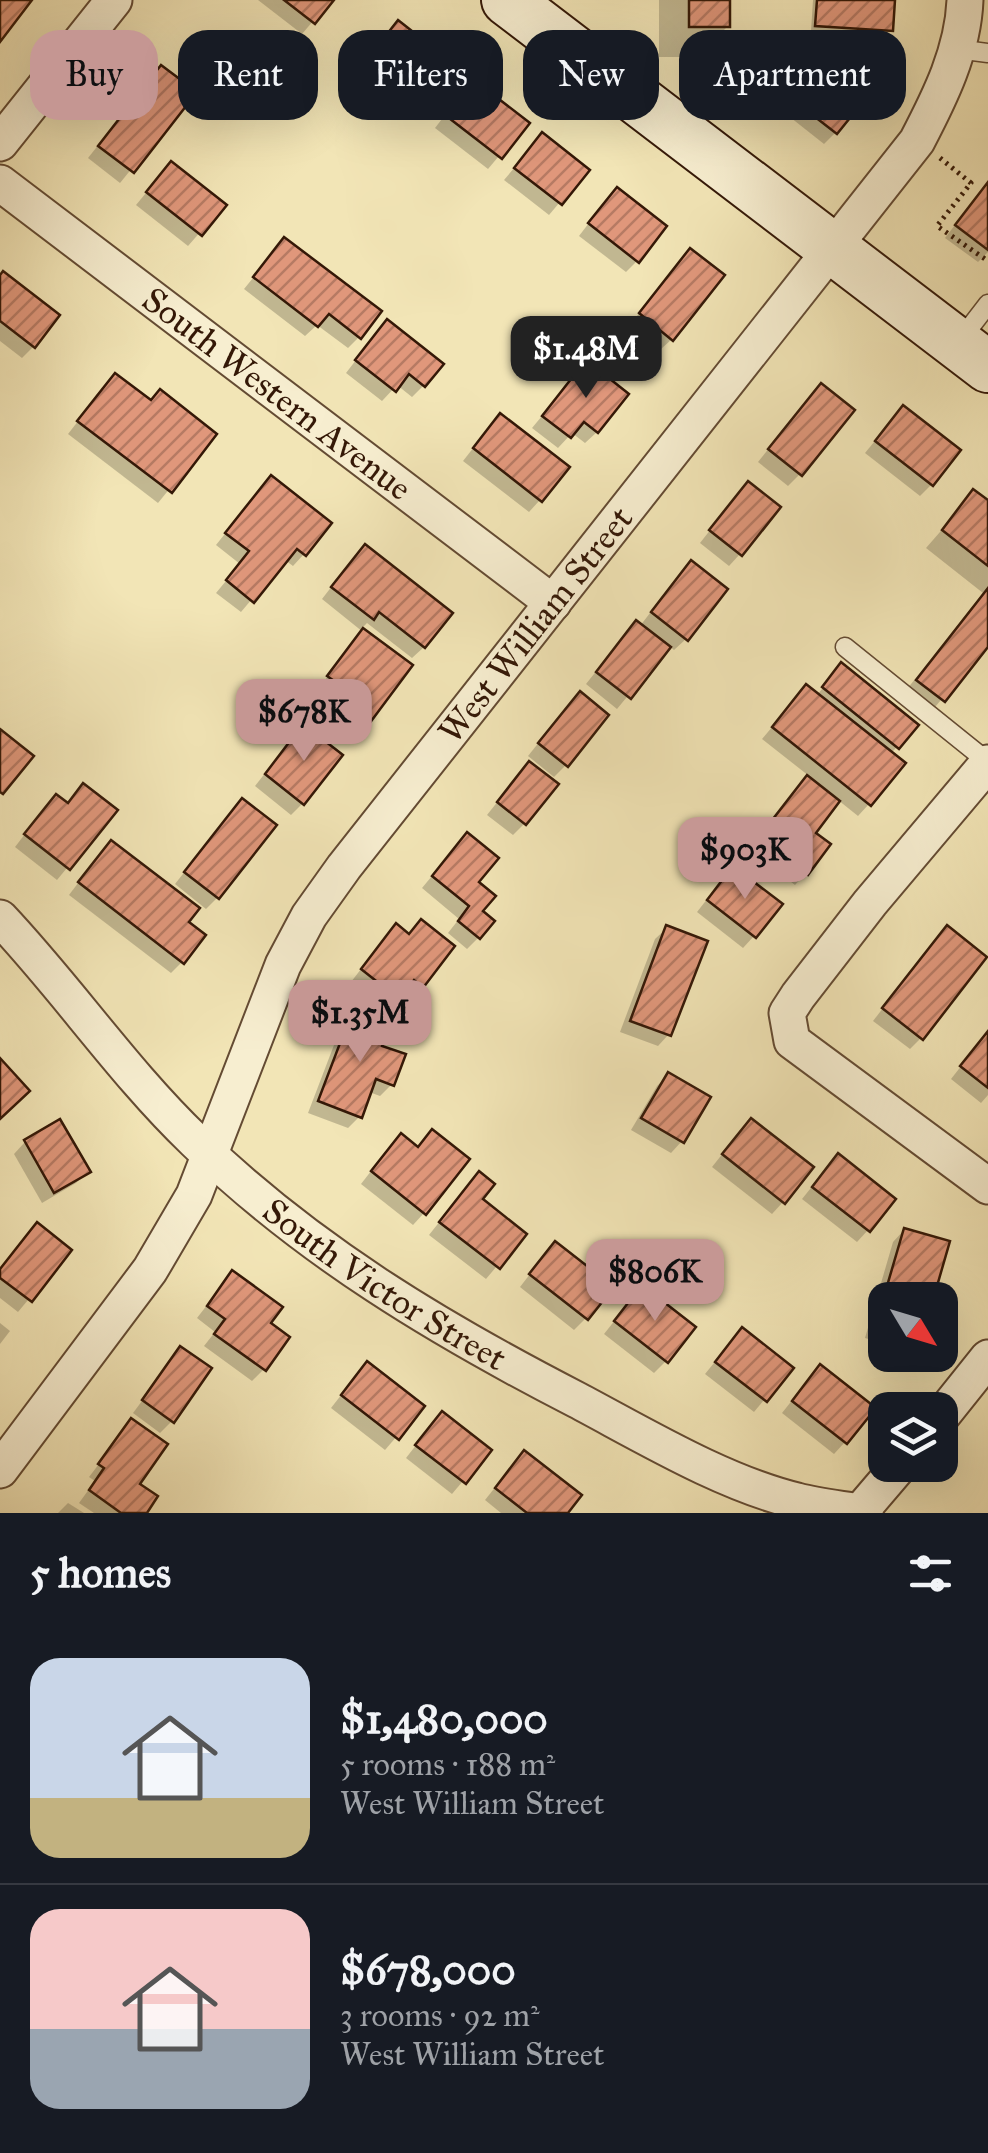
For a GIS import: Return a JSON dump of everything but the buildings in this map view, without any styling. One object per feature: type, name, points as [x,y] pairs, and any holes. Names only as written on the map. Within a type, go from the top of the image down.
[{"type":"main road","points":[[506,0],[973,355]]},
{"type":"street","points":[[0,143],[114,0]]},
{"type":"street","name":"West William Street","points":[[0,1470],[150,1270],[194,1195],[283,965],[309,916],[917,141],[972,51],[965,0]]},
{"type":"street","name":"South Western Avenue","points":[[0,182],[553,603]]},
{"type":"street","points":[[988,762],[798,996],[787,1013],[787,1026],[792,1042],[988,1186]]},
{"type":"street","name":"South Victor Street","points":[[0,918],[156,1100],[210,1155],[326,1253],[400,1302],[507,1364],[740,1482],[796,1501],[861,1513]]},
{"type":"street","points":[[958,1396],[988,1358]]},
{"type":"street","points":[[861,1513],[886,1482]]},
{"type":"lane","points":[[973,355],[988,304]]},
{"type":"lane","points":[[845,647],[988,762]]},
{"type":"path","points":[[917,141],[971,182],[937,226],[988,261]]}]
